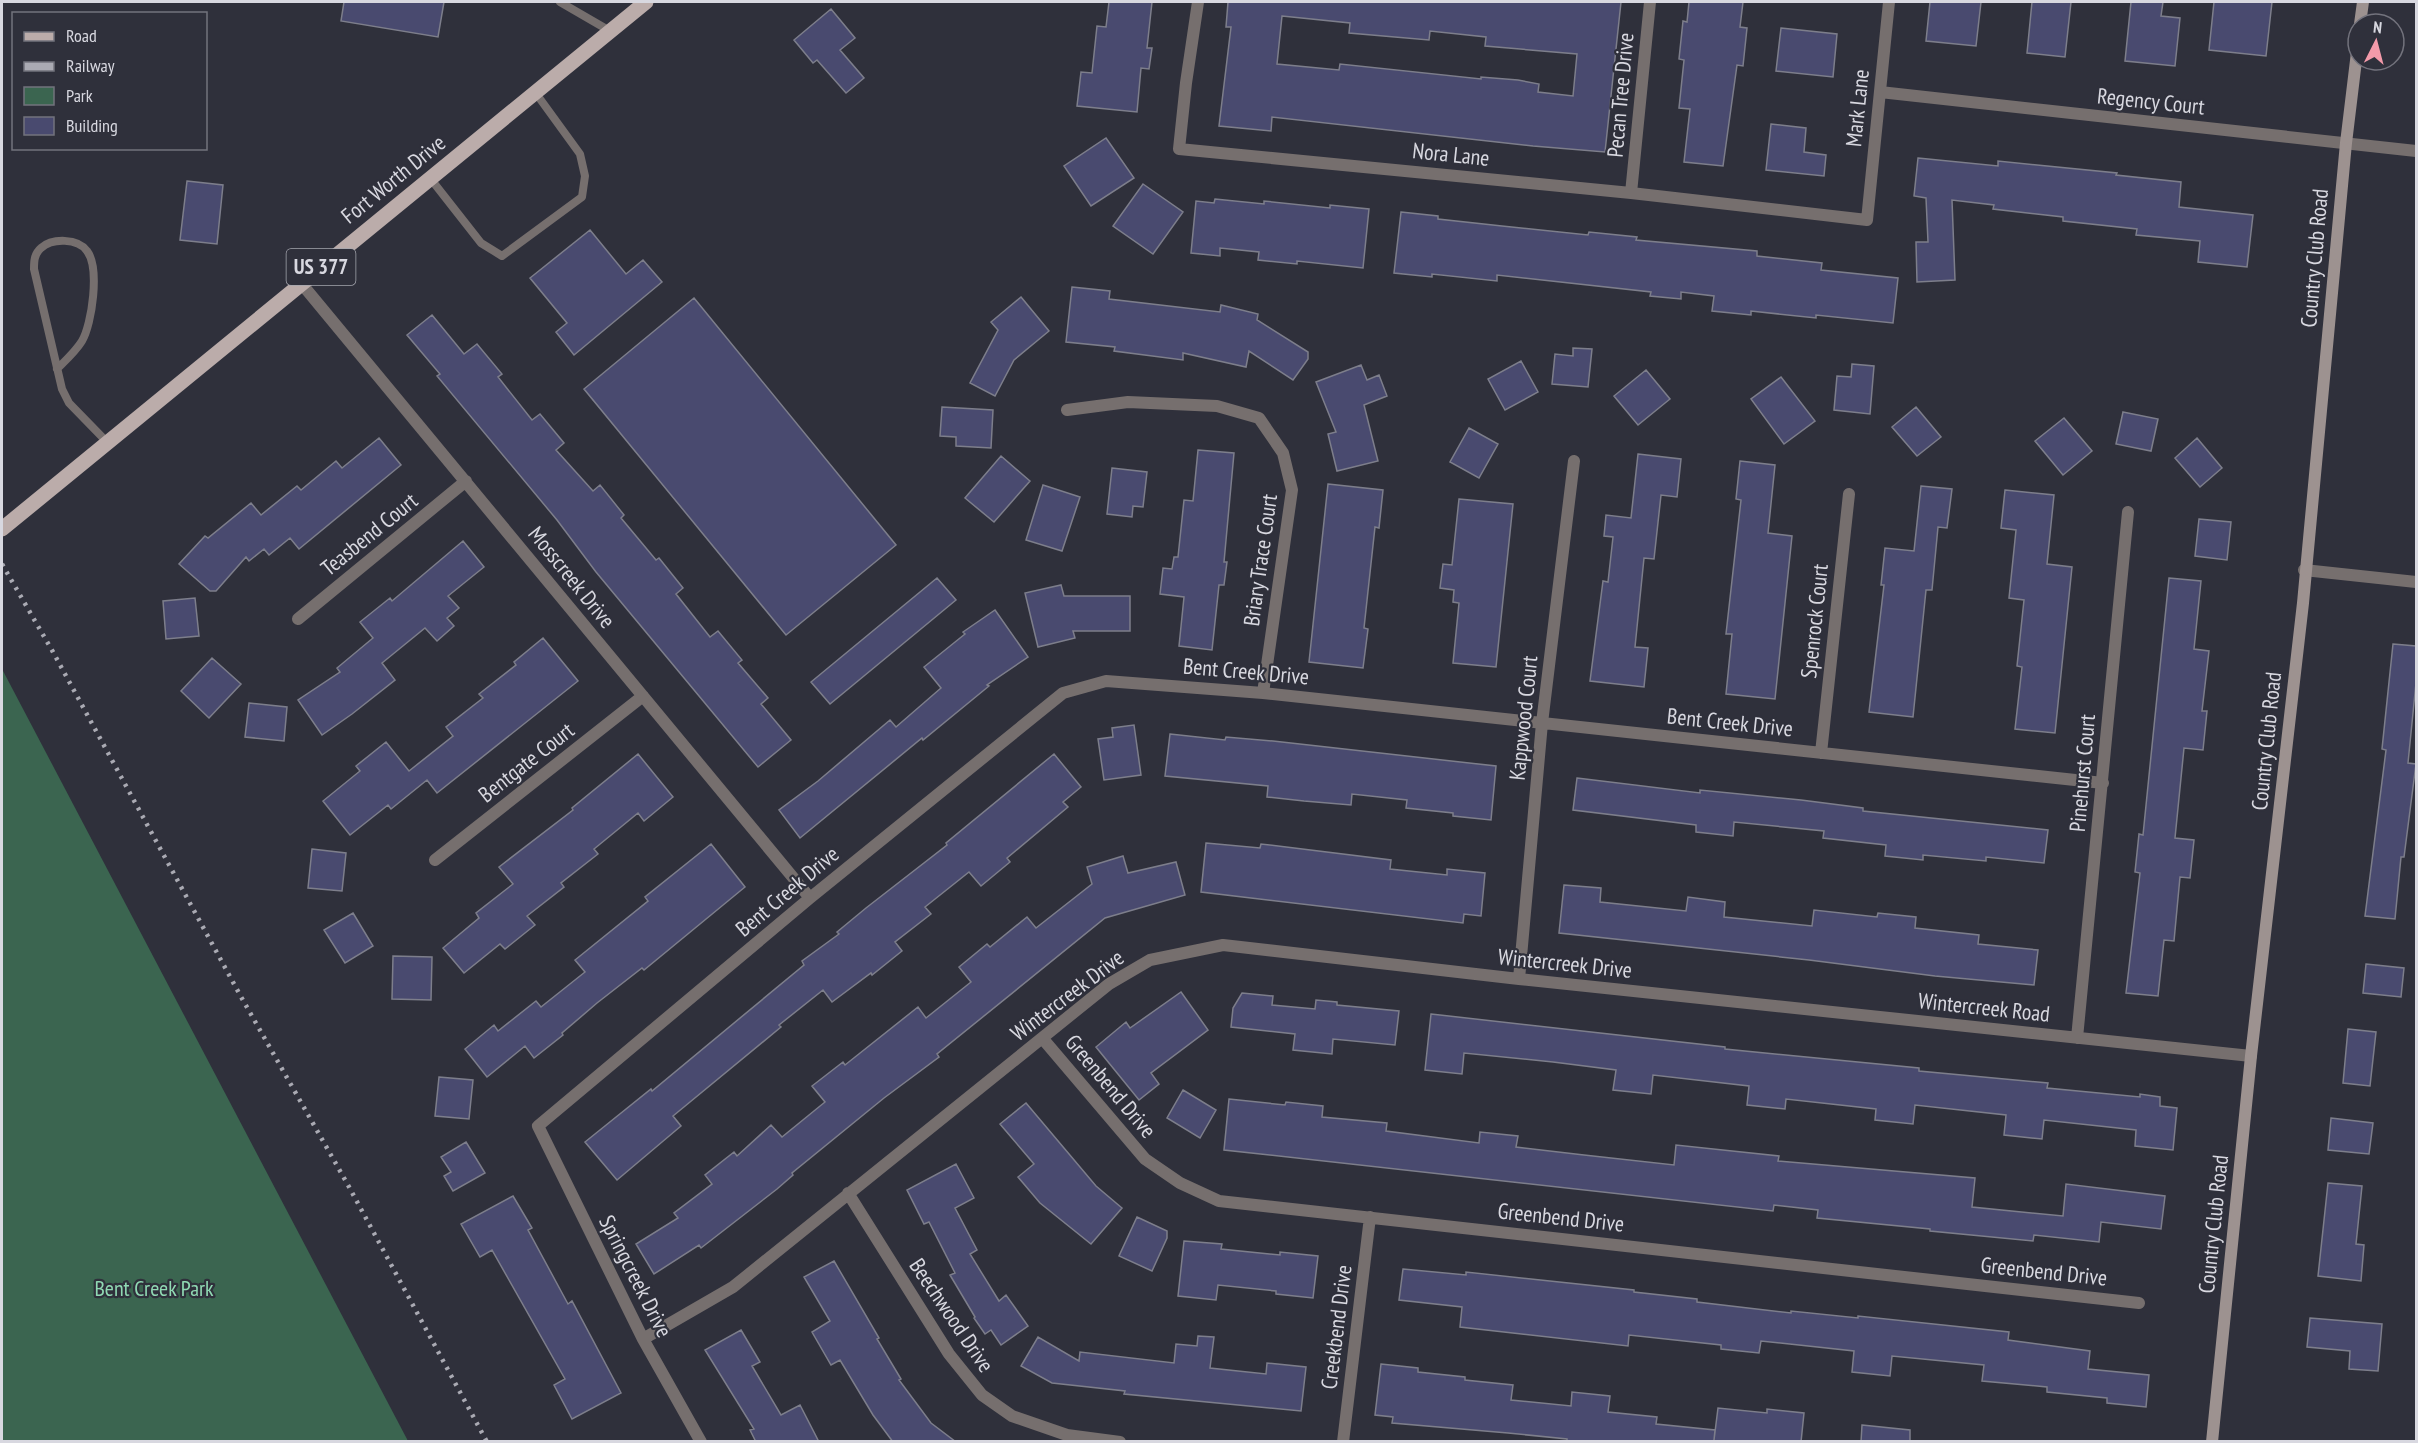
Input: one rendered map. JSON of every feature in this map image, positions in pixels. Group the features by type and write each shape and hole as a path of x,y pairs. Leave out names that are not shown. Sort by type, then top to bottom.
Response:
{"main road":[{"name":"Fort Worth Drive","path":"2,529 646,2"},
{"name":"Country Club Road","path":"2212,1442 2251,1056 2301,614 2355,72"}],"street":[{"name":"Nora Lane","path":"1198,2 1179,149 1631,193 1867,219"},
{"name":"Pecan Tree Drive","path":"1631,193 1650,2"},
{"name":"Mark Lane","path":"1867,219 1889,2"},
{"name":"Regency Court","path":"1880,92 2416,151"},
{"name":"Mosscreek Drive","path":"302,283 810,898"},
{"name":"Briary Trace Court","path":"1067,410 1128,402 1217,406 1259,418 1265,426 1283,453 1292,490 1263,693"},
{"name":"Kappwood Court","path":"1518,979 1542,723 1574,461"},
{"name":"Teasbend Court","path":"298,619 466,480"},
{"name":"Spenrock Court","path":"1821,753 1849,494"},
{"name":"Pinehurst Court","path":"2077,1038 2127,512"},
{"path":"2304,570 2416,582"},
{"name":"Bent Creek Drive","path":"538,1126 810,898 1063,693 1106,681 1263,693 2103,783"},
{"name":"Bentgate Court","path":"435,860 643,696"},
{"name":"Wintercreek Drive","path":"644,1340 733,1287 1109,984 1150,960 1223,945 1712,999"},
{"name":"Wintercreek Road","path":"1712,999 2251,1056"},
{"name":"Greenbend Drive","path":"1043,1039 1145,1159 1180,1183 1219,1201 2139,1303"},
{"name":"Springcreek Drive","path":"538,1126 644,1340 701,1442"},
{"name":"Beechwood Drive","path":"848,1193 949,1354 982,1395 1012,1416 1066,1435 1120,1442"},
{"name":"Creekbend Drive","path":"1344,1442 1370,1217"}],"lane":[{"path":"560,2 610,31"},
{"path":"430,178 481,243 502,256 582,197 585,176 580,154 535,92"},
{"path":"57,369 82,341 92,311 93,269 88,251 76,242 57,241 41,248 34,257 34,269 57,369 62,389 69,403 107,442"}],"green space":[{"name":"Bent Creek Park","path":"2,669 408,1441 2,1441"}],"building":[{"path":"344,2 444,2 438,37 341,21"},
{"path":"1109,2 1152,2 1147,48 1152,48 1149,69 1141,68 1137,112 1077,106 1081,72 1092,73 1097,26 1106,27"},
{"path":"1228,2 1621,2 1605,152 1272,117 1271,131 1219,126 1231,27 1226,27","holes":["1282,16 1350,23 1349,33 1429,40 1430,31 1486,37 1485,46 1577,54 1573,96 1538,92 1539,84 1518,80 1481,77 1481,79 1340,64 1339,70 1277,64"]},
{"path":"1689,2 1743,2 1740,27 1747,28 1743,66 1737,65 1723,166 1684,162 1690,109 1679,108 1684,60 1679,59 1683,21 1687,22"},
{"path":"1930,2 1981,2 1976,46 1926,41"},
{"path":"2032,2 2071,2 2065,57 2027,53"},
{"path":"2131,2 2163,2 2161,16 2180,18 2175,66 2125,61"},
{"path":"2214,2 2272,2 2266,56 2209,50"},
{"path":"831,9 855,38 840,50 864,78 846,93 817,60 813,63 794,40"},
{"path":"1781,28 1837,34 1833,77 1776,71"},
{"path":"1771,124 1806,128 1804,152 1826,155 1824,176 1766,170"},
{"path":"1106,138 1134,178 1091,206 1064,166"},
{"path":"1918,158 1998,166 1998,161 2181,182 2179,207 2253,215 2247,267 2198,262 2200,241 2136,235 2137,229 2063,221 2063,217 1993,209 1994,205 1952,200 1955,280 1917,282 1916,242 1928,242 1926,198 1914,196"},
{"path":"187,181 223,185 217,244 180,240"},
{"path":"1143,184 1183,212 1153,254 1113,226"},
{"path":"1215,199 1264,204 1264,201 1330,208 1330,205 1369,209 1363,268 1297,261 1297,264 1258,260 1259,252 1220,248 1220,256 1191,253 1196,201 1214,203"},
{"path":"1401,212 1438,216 1438,219 1588,235 1589,232 1637,237 1636,240 1757,251 1757,256 1822,263 1821,270 1898,278 1893,323 1816,315 1816,318 1751,311 1751,315 1712,311 1714,296 1681,292 1681,299 1650,296 1651,292 1497,275 1497,281 1432,274 1432,277 1394,273"},
{"path":"590,230 626,274 643,260 662,282 574,355 556,332 567,323 530,278"},
{"path":"1072,287 1110,291 1109,299 1220,312 1221,305 1258,314 1257,320 1308,352 1308,359 1293,380 1249,351 1246,367 1183,353 1183,360 1114,351 1115,347 1066,342"},
{"path":"1021,297 1049,331 1014,360 995,396 970,383 998,330 991,322"},
{"path":"694,298 896,545 786,635 584,389"},
{"path":"432,315 464,354 477,344 502,374 498,377 532,420 540,414 564,443 556,450 593,491 600,485 624,515 621,518 656,560 659,558 683,588 676,594 710,637 718,631 742,660 738,663 768,698 761,704 791,740 758,767 596,572 557,520 437,376 440,374 407,335"},
{"path":"1573,348 1592,349 1588,387 1552,384 1555,354 1573,356"},
{"path":"1521,361 1538,392 1505,410 1488,379"},
{"path":"1852,364 1874,366 1870,414 1834,410 1837,376 1851,377"},
{"path":"1361,365 1367,380 1379,375 1387,396 1364,405 1378,461 1337,471 1328,434 1336,432 1316,382"},
{"path":"1646,370 1670,399 1638,425 1614,396"},
{"path":"1781,377 1815,421 1784,444 1751,399"},
{"path":"942,407 993,410 991,448 956,446 956,437 940,436"},
{"path":"1916,407 1941,437 1917,456 1892,427"},
{"path":"2123,412 2158,419 2151,451 2116,444"},
{"path":"2064,418 2092,451 2063,475 2035,441"},
{"path":"1469,428 1498,444 1479,478 1450,462"},
{"path":"379,438 401,465 299,549 290,538 269,555 264,549 249,561 246,557 216,591 210,591 179,564 205,536 208,538 251,503 261,515 297,486 301,490 336,461 342,468"},
{"path":"2197,438 2222,468 2200,487 2175,458"},
{"path":"1198,450 1234,453 1224,562 1227,562 1224,585 1219,585 1212,650 1179,646 1184,597 1160,594 1163,568 1172,569 1174,557 1178,557 1184,500 1193,501"},
{"path":"1638,454 1681,459 1677,497 1661,495 1654,559 1644,558 1635,647 1648,648 1644,687 1590,681 1603,581 1608,582 1613,537 1604,536 1606,515 1631,518"},
{"path":"1001,456 1030,481 994,522 965,498"},
{"path":"1740,461 1775,465 1768,533 1792,536 1775,699 1726,694 1732,634 1726,634 1741,500 1736,499"},
{"path":"1112,468 1147,472 1143,507 1133,506 1132,517 1107,514"},
{"path":"1328,484 1383,490 1379,528 1375,527 1364,628 1368,629 1363,668 1309,662"},
{"path":"1043,485 1080,497 1062,551 1026,540"},
{"path":"1921,486 1952,489 1947,528 1938,527 1932,590 1926,590 1913,717 1869,712 1884,585 1881,585 1885,548 1914,551"},
{"path":"2005,490 2054,495 2047,564 2072,567 2055,733 2015,729 2022,667 2017,666 2024,600 2009,598 2016,530 2001,528"},
{"path":"1459,499 1513,504 1496,667 1453,663 1459,603 1453,602 1454,590 1440,588 1443,564 1452,565"},
{"path":"2199,519 2231,522 2227,560 2195,556"},
{"path":"463,541 484,567 448,596 459,608 447,618 454,626 437,641 425,628 382,663 395,680 322,735 298,700 340,672 337,668 373,638 360,622 390,598 392,601"},
{"path":"937,578 956,600 830,704 811,682"},
{"path":"2169,578 2201,581 2194,649 2209,651 2202,711 2207,711 2203,750 2184,748 2175,838 2194,840 2190,878 2180,877 2174,941 2164,940 2158,996 2126,993 2140,873 2135,872 2139,834 2143,835"},
{"path":"1061,585 1064,596 1130,596 1130,631 1073,631 1075,638 1038,647 1025,593"},
{"path":"195,598 199,636 166,639 163,601"},
{"path":"995,610 1028,657 987,685 989,686 800,838 779,810 818,781 890,720 896,727 941,688 924,667 965,634 963,632"},
{"path":"543,638 578,681 437,793 427,780 391,809 388,805 350,835 323,801 360,771 356,766 386,742 409,771 453,736 446,727 483,698 479,694 516,665 514,662"},
{"path":"2393,644 2416,646 2416,683 2408,763 2416,764 2404,857 2401,857 2395,919 2365,916 2386,750 2382,749"},
{"path":"212,658 241,684 209,718 181,691"},
{"path":"249,703 287,707 284,741 245,737"},
{"path":"1134,725 1141,775 1104,780 1098,739 1113,737 1112,728"},
{"path":"1170,734 1225,740 1226,737 1273,741 1496,766 1491,820 1406,808 1407,800 1352,794 1351,805 1304,801 1267,797 1268,786 1165,776"},
{"path":"638,754 673,797 644,821 638,813 594,849 598,854 561,883 564,887 527,916 535,925 505,949 500,944 464,973 443,948 479,918 476,913 513,884 499,867 573,810 572,808"},
{"path":"1054,754 1081,787 1063,802 1068,807 1007,858 1010,862 981,886 969,872 925,907 931,914 895,942 902,951 872,975 871,973 832,1002 823,990 779,1025 781,1027 673,1116 681,1126 617,1180 585,1142 651,1089 652,1091 804,965 802,961 839,934 837,932 947,845 946,843"},
{"path":"1577,778 1700,793 1700,790 1801,800 1863,808 1863,811 2048,830 2044,863 1986,857 1986,861 1923,855 1923,860 1885,856 1886,845 1823,838 1824,831 1734,822 1733,836 1696,832 1696,825 1573,810"},
{"path":"1206,843 1260,848 1261,844 1391,860 1390,869 1447,875 1447,869 1485,873 1481,916 1464,914 1463,923 1201,892"},
{"path":"711,844 745,887 644,970 642,968 597,1003 534,1058 525,1046 487,1077 465,1049 494,1025 498,1031 536,1001 541,1007 585,972 575,960 648,901 645,897"},
{"path":"312,849 346,853 342,891 308,888"},
{"path":"1123,856 1128,873 1176,862 1185,895 1105,918 937,1054 939,1057 884,1098 792,1173 793,1175 777,1189 701,1248 699,1245 654,1274 636,1244 678,1218 674,1213 712,1184 705,1175 734,1152 737,1156 771,1125 782,1137 825,1102 812,1086 843,1062 845,1065 918,1007 926,1018 971,982 959,967 987,944 990,947 1027,917 1036,928 1092,884 1087,867"},
{"path":"1564,885 1601,888 1600,902 1686,911 1688,897 1725,902 1724,917 1812,926 1814,910 1877,917 1878,913 1916,917 1915,928 1979,935 1978,944 2038,950 2034,985 1935,976 1559,933"},
{"path":"353,913 373,946 345,963 324,930"},
{"path":"393,956 432,957 431,1000 392,999"},
{"path":"2366,964 2404,968 2401,997 2363,993"},
{"path":"1181,992 1208,1030 1151,1073 1159,1084 1139,1100 1096,1047 1126,1022 1130,1028"},
{"path":"1242,993 1273,996 1272,1005 1315,1009 1316,1000 1337,1002 1337,1005 1399,1011 1395,1045 1333,1039 1332,1054 1293,1050 1295,1034 1231,1027 1233,1008"},
{"path":"1431,1014 1725,1047 1725,1049 1919,1068 1919,1071 2048,1083 2047,1088 2160,1097 2160,1106 2177,1108 2173,1150 2135,1146 2136,1130 2044,1120 2042,1139 2004,1135 2006,1115 1915,1105 1913,1124 1875,1120 1876,1109 1786,1099 1785,1109 1747,1105 1749,1086 1653,1075 1651,1094 1613,1090 1616,1070 1553,1062 1464,1053 1462,1074 1425,1070"},
{"path":"2348,1029 2376,1032 2370,1086 2343,1083"},
{"path":"439,1077 473,1080 469,1119 435,1116"},
{"path":"1183,1090 1216,1110 1200,1138 1167,1118"},
{"path":"1229,1099 1285,1105 1286,1102 1323,1106 1322,1117 1387,1123 1386,1131 1479,1143 1480,1132 1518,1136 1516,1147 1674,1165 1676,1145 1779,1156 1778,1161 1975,1178 1972,1207 2063,1216 2066,1184 2165,1196 2161,1229 2101,1222 2099,1242 2034,1235 2033,1241 1817,1218 1818,1210 1774,1205 1773,1211 1224,1150"},
{"path":"1026,1103 1096,1186 1122,1208 1091,1244 1040,1203 1018,1177 1034,1164 1000,1124"},
{"path":"2331,1118 2373,1123 2369,1154 2328,1150"},
{"path":"466,1142 485,1173 453,1191 444,1176 451,1172 441,1157"},
{"path":"956,1164 974,1198 955,1208 977,1250 970,1254 999,1301 1006,1295 1028,1326 1001,1345 991,1330 985,1334 974,1318 950,1275 955,1273 929,1222 924,1224 907,1190"},
{"path":"2328,1183 2362,1186 2356,1244 2364,1245 2361,1281 2318,1276"},
{"path":"513,1196 532,1228 528,1230 568,1304 572,1301 621,1393 572,1419 554,1385 565,1379 492,1250 480,1257 461,1224"},
{"path":"1137,1217 1167,1231 1167,1238 1152,1271 1119,1256"},
{"path":"1184,1241 1222,1244 1221,1249 1318,1256 1313,1298 1276,1294 1276,1291 1218,1285 1216,1300 1178,1296"},
{"path":"834,1261 879,1338 877,1339 901,1379 899,1380 931,1423 956,1442 893,1442 873,1415 840,1360 831,1365 812,1332 830,1321 804,1277"},
{"path":"1403,1269 1466,1275 1466,1272 1634,1290 1634,1292 1697,1299 1697,1302 1791,1313 1791,1311 1858,1318 1858,1316 2009,1332 2008,1340 2090,1351 2088,1369 2149,1375 2146,1407 2107,1403 2107,1398 2047,1392 2047,1387 1982,1381 1984,1365 1892,1356 1890,1376 1852,1372 1854,1351 1761,1341 1759,1353 1721,1349 1721,1345 1629,1335 1628,1346 1460,1327 1462,1307 1399,1300"},
{"path":"2310,1318 2382,1324 2378,1371 2349,1369 2350,1351 2307,1347"},
{"path":"741,1330 760,1362 752,1366 781,1415 800,1405 819,1442 756,1442 750,1430 754,1429 705,1350"},
{"path":"1198,1336 1214,1337 1210,1368 1266,1374 1267,1363 1306,1367 1301,1411 1124,1394 1125,1391 1052,1383 1021,1366 1038,1337 1079,1361 1080,1352 1174,1363 1176,1344 1197,1346"},
{"path":"1381,1364 1418,1368 1418,1372 1465,1377 1465,1380 1513,1385 1511,1400 1571,1406 1572,1392 1610,1396 1608,1412 1657,1417 1656,1424 1715,1430 1714,1440 1718,1408 1767,1413 1767,1409 1804,1413 1801,1442 1567,1442 1567,1439 1392,1423 1393,1417 1375,1415"},
{"path":"1862,1425 1910,1430 1910,1442 1861,1442"}],"railway":[{"path":"2,564 53,652 240,995 348,1185 487,1442"}]}
